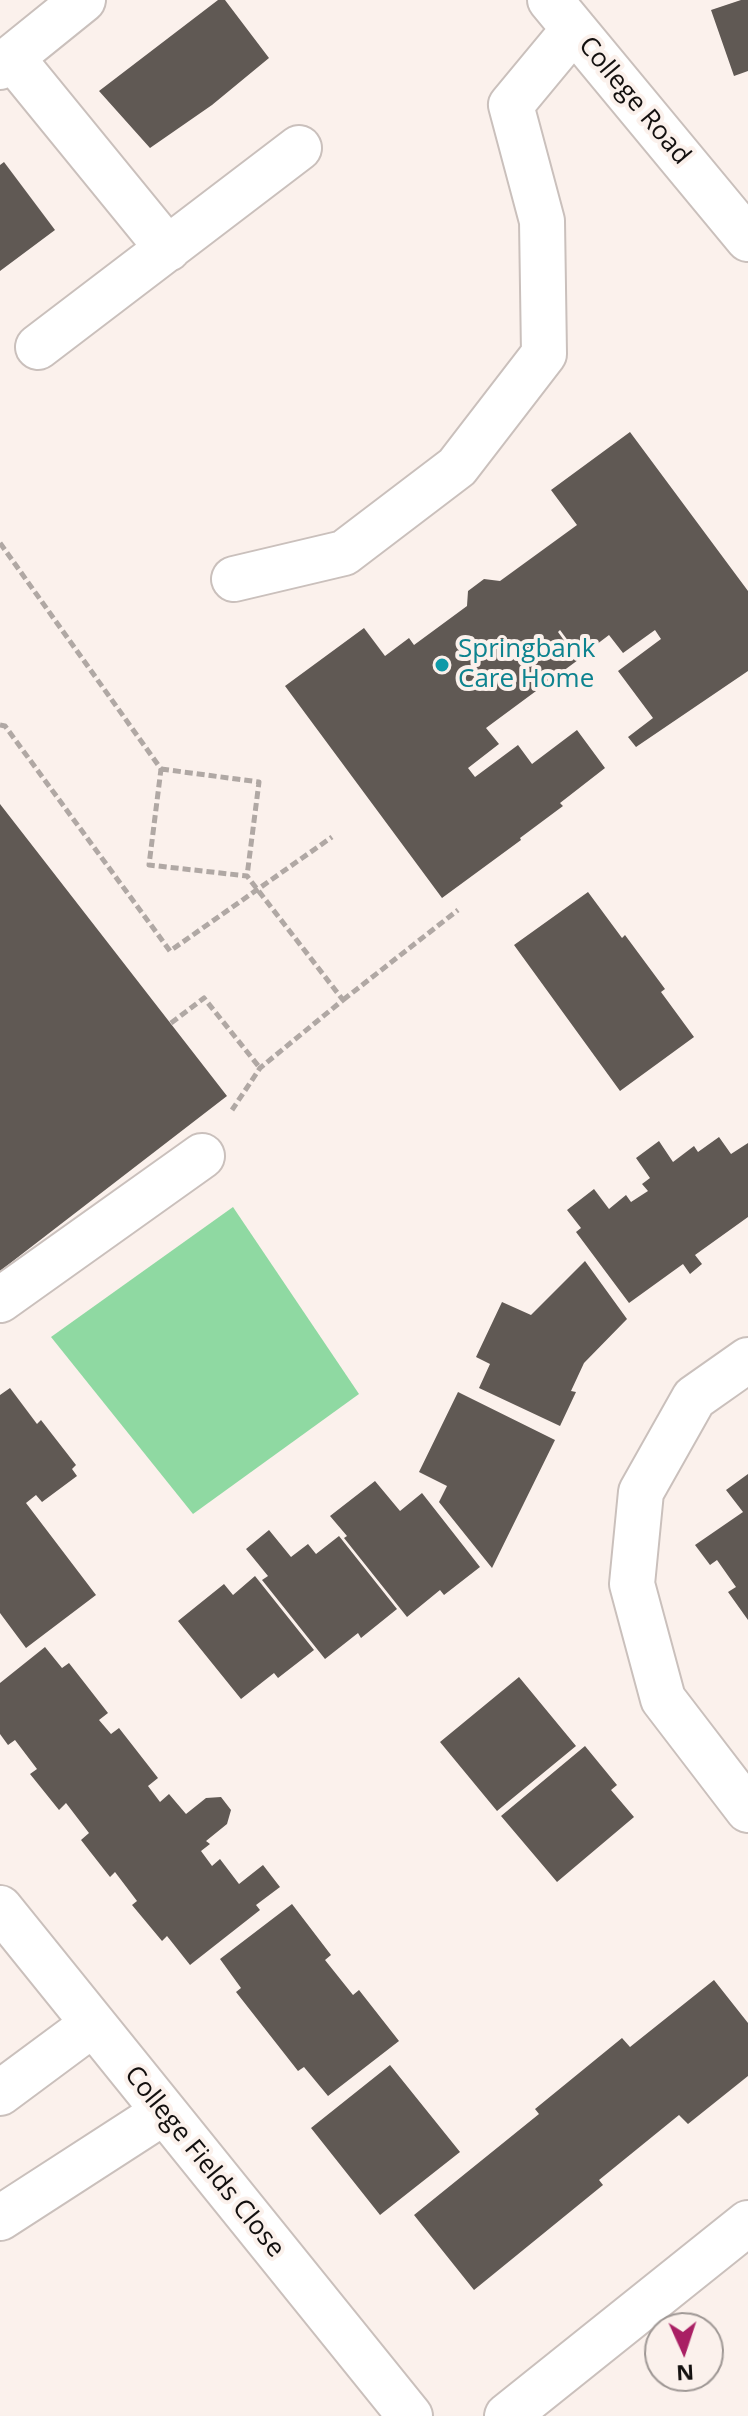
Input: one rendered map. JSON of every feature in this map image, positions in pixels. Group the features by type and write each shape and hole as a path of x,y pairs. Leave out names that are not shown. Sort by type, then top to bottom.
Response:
{"street":[{"path":"83,0 6,62 168,249"},
{"path":"234,579 344,553 457,467 544,354 542,221 511,105 562,15"},
{"name":"College Road","path":"562,15 733,202 748,239"},
{"path":"38,347 299,148"},
{"path":"0,1300 202,1156"},
{"path":"748,1360 694,1398 641,1492 632,1584 663,1699 748,1810"},
{"name":"College Fields Close","path":"0,1908 410,2416"},
{"path":"0,2093 93,2024"},
{"path":"0,2218 164,2112"},
{"path":"507,2416 748,2223"}],"path":[{"path":"0,543 161,769 149,865 247,876"},
{"path":"0,725 5,726 170,951 332,837"},
{"path":"161,769 259,782 247,876 343,1000"},
{"path":"202,1156 260,1068 458,910"},
{"path":"171,1023 204,998 260,1068"}],"green space":[{"path":"233,1207 359,1394 193,1514 51,1337"}],"building":[{"path":"218,0 225,0 269,58 212,105 150,148 99,91"},
{"path":"748,0 748,71 734,76 711,10"},
{"path":"4,162 55,230 0,271 0,165"},
{"name":"Springbank Care Home","path":"630,432 748,591 748,671 636,747 628,737 653,718 618,671 661,639 655,630 623,653 609,635 580,657 560,630 558,632 578,660 486,728 499,744 468,768 475,777 518,745 532,764 577,730 605,768 560,803 563,806 521,840 442,898 285,686 364,628 385,656 409,638 414,645 467,606 468,591 484,579 500,581 577,525 551,490"},
{"path":"0,804 227,1096 0,1271"},
{"path":"588,892 665,989 661,992 694,1037 620,1091 514,945"},
{"path":"719,1137 731,1154 748,1143 748,1217 695,1255 702,1264 690,1274 683,1264 629,1303 576,1232 581,1228 567,1210 594,1189 609,1209 626,1195 631,1202 648,1191 642,1184 650,1178 636,1158 659,1141 673,1162 694,1146 698,1152"},
{"path":"585,1261 627,1319 584,1363 571,1391 576,1392 560,1426 479,1388 490,1364 476,1357 502,1302 531,1315"},
{"path":"10,1388 37,1424 41,1420 76,1465 72,1469 77,1476 42,1502 36,1495 26,1503 96,1595 26,1648 0,1613 0,1395"},
{"path":"458,1392 555,1440 492,1568 439,1502 447,1486 419,1472"},
{"path":"748,1474 748,1620 728,1592 736,1587 717,1560 710,1565 695,1545 743,1512 726,1490"},
{"path":"375,1481 400,1511 422,1493 480,1567 444,1595 440,1590 407,1617 330,1516"},
{"path":"269,1530 291,1557 308,1544 316,1554 339,1536 397,1609 361,1638 358,1633 325,1659 262,1580 268,1576 246,1549"},
{"path":"255,1576 314,1650 278,1678 274,1673 241,1699 178,1621 224,1584 233,1595"},
{"path":"45,1647 62,1668 69,1663 108,1713 99,1720 111,1734 119,1728 158,1778 148,1786 160,1802 169,1794 186,1814 206,1798 221,1797 231,1810 227,1824 206,1841 210,1844 201,1851 212,1866 220,1859 239,1884 263,1865 280,1887 256,1905 260,1910 190,1965 167,1936 162,1941 132,1905 137,1901 115,1872 110,1877 81,1840 89,1833 66,1803 59,1810 30,1774 37,1769 15,1740 8,1745 0,1734 0,1683"},
{"path":"519,1677 576,1746 497,1811 440,1742"},
{"path":"585,1746 617,1785 611,1790 634,1817 557,1882 501,1816"},
{"path":"292,1904 331,1955 325,1960 353,1995 359,1990 399,2041 328,2096 304,2067 298,2071 236,1992 241,1988 220,1959"},
{"path":"714,1980 748,2023 748,2076 688,2124 679,2115 599,2180 603,2185 474,2290 414,2215 539,2114 535,2109 622,2038 630,2047"},
{"path":"390,2065 460,2152 380,2215 311,2128"}],"place":[{"name":"Springbank Care Home","path":"442,665"}]}
